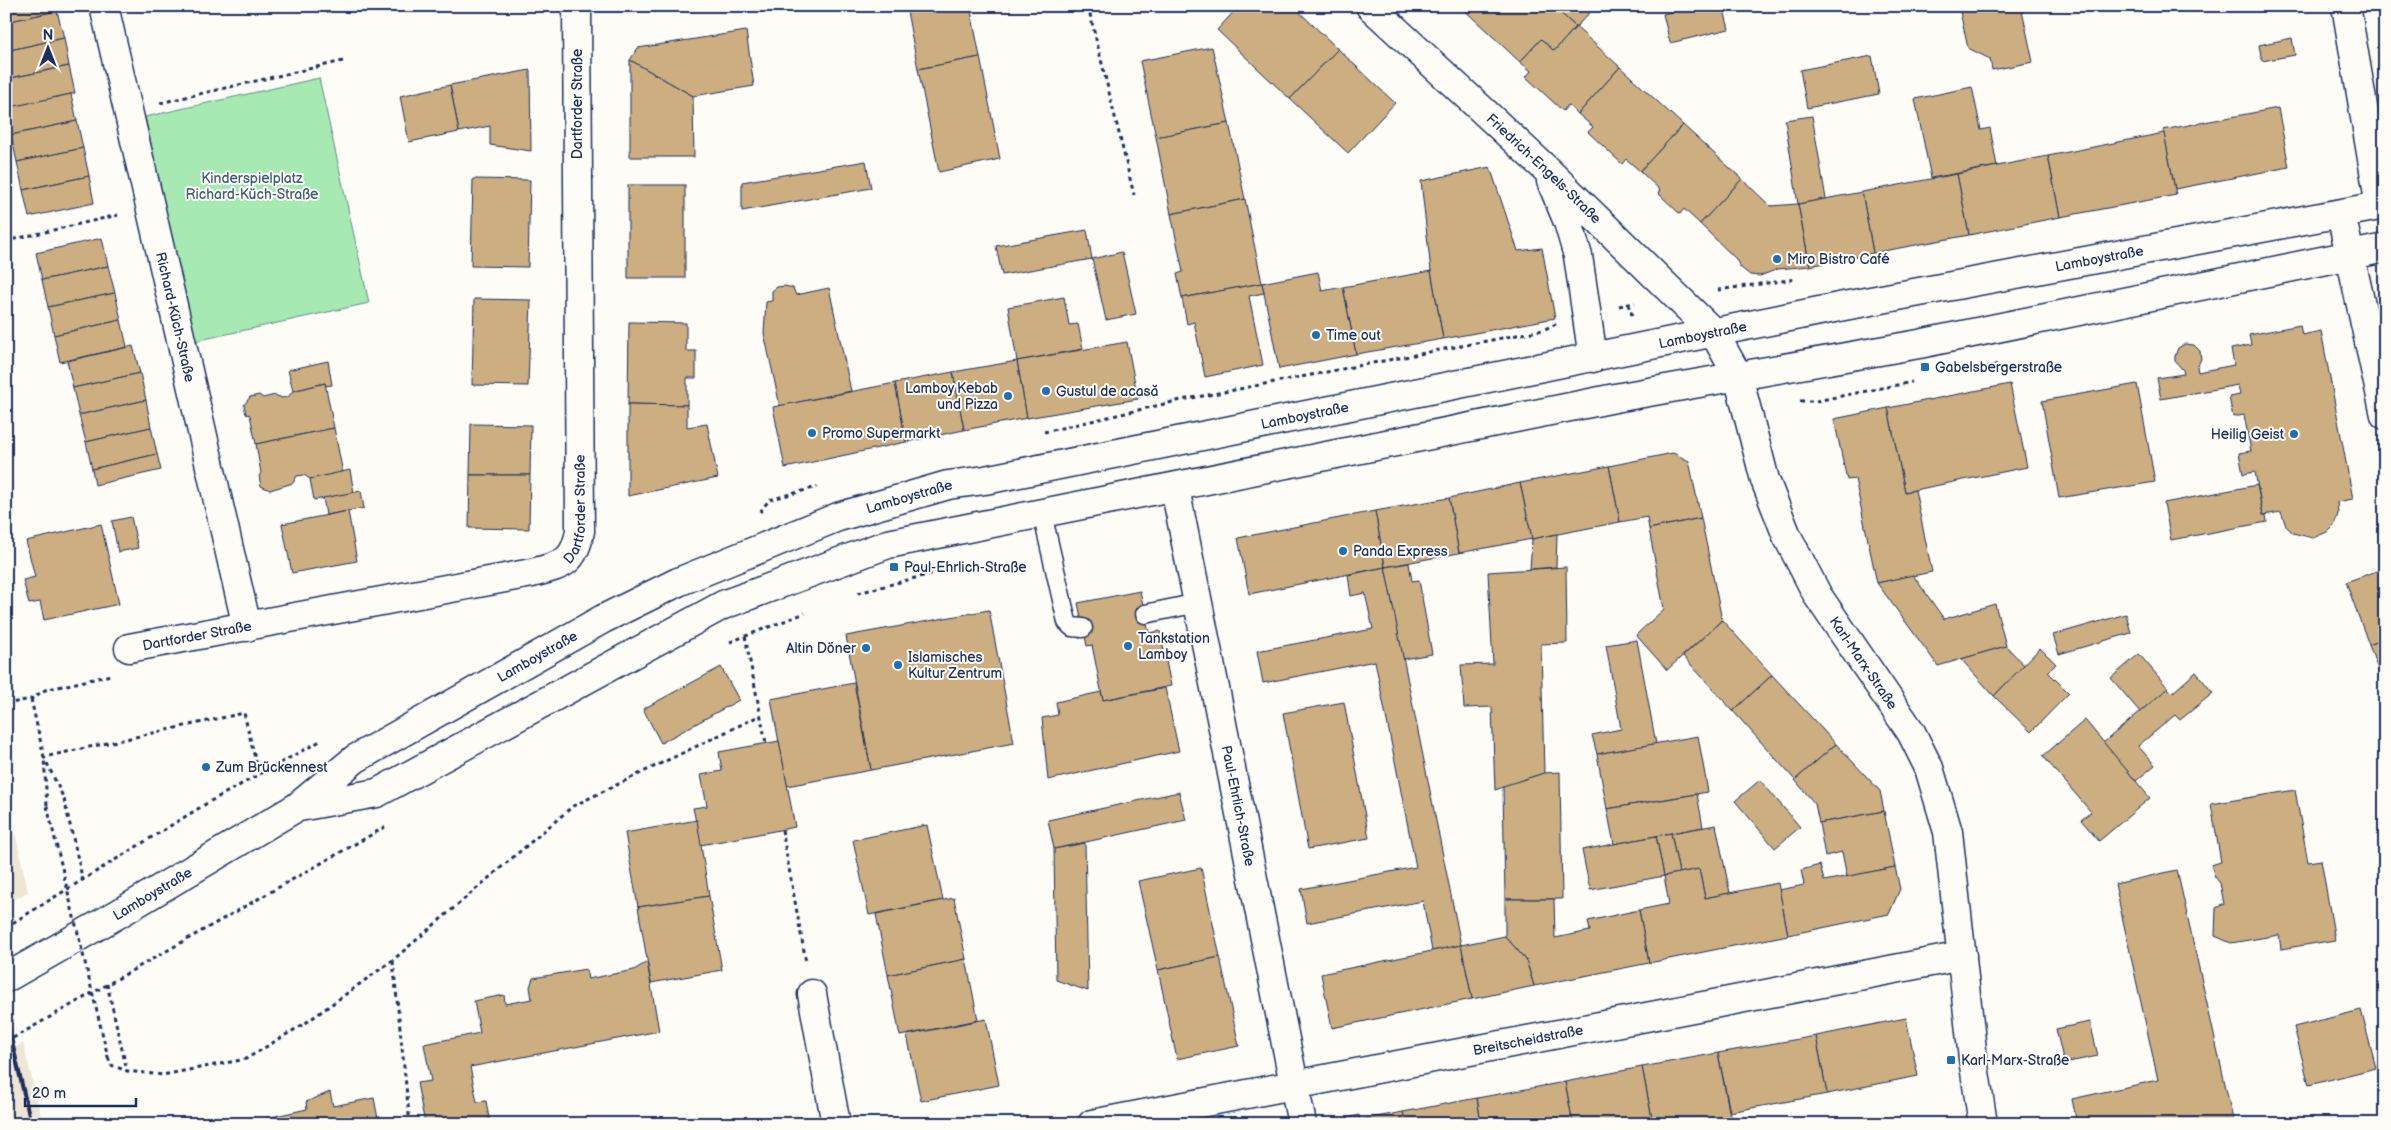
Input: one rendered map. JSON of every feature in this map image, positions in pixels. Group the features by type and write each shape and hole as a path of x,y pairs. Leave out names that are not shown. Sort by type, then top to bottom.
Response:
{"street":[{"name":"Richard-Küch-Straße","path":"104,6 247,627"},
{"name":"Dartforder Straße","path":"129,648 532,574 559,566 569,560 578,546 580,521 577,6"},
{"name":"Friedrich-Engels-Straße","path":"1370,6 1547,170 1714,333"},
{"name":"Lamboystraße","path":"6,978 118,914 297,807 356,759 595,623 678,582 838,517 948,485 1593,358 1878,299 2383,205 2346,6"},
{"path":"1547,170 1568,222 1578,256 1593,358"},
{"path":"2341,214 2385,415"},
{"name":"Lamboystraße","path":"297,807 376,793 723,605 888,544 1175,488 1615,398 1919,344 2385,248"},
{"name":"Karl-Marx-Straße","path":"1714,333 1738,376 1765,480 1775,509 1800,565 1818,596 1911,732 1929,768 1948,832 1973,1059 1983,1124"},
{"name":"Paul-Ehrlich-Straße","path":"1175,488 1302,1124"},
{"name":"Breitscheidstraße","path":"1092,1124 1962,956"},
{"path":"812,994 836,1124"}],"lane":[{"path":"1042,513 1067,622 1072,627 1083,628"},
{"path":"1145,614 1198,603"}],"path":[{"path":"1088,6 1134,194"},
{"path":"127,110 343,61"},
{"path":"6,241 150,208"},
{"path":"745,636 766,743"},
{"path":"6,704 31,699 45,690 131,670 129,648"},
{"path":"31,699 44,757 47,806 108,1057 111,1065 127,1071 163,1075 246,1059 307,1022 393,960 573,806 761,716"},
{"path":"44,757 244,713 259,775"},
{"path":"6,927 83,882 209,802 328,737"},
{"path":"44,757 64,799 83,882"},
{"path":"782,830 812,994"},
{"path":"393,960 410,1124"},
{"path":"6,1042 107,984 127,1071"}],"shaded area":[{"path":"6,790 28,892 6,903"},
{"path":"23,1043 43,1124 6,1124 6,1053"}],"green space":[{"name":"Kinderspielplatz Richard-Küch-Straße","path":"319,78 369,303 195,341 145,117"}],"building":[{"path":"6,6 56,6 57,11 6,22"},
{"path":"906,6 970,6 980,57 918,69"},
{"path":"1239,6 1293,6 1338,49 1290,99 1217,30"},
{"path":"1460,6 1553,6 1576,27 1554,51 1541,39 1520,62"},
{"path":"1553,6 1596,6 1576,27"},
{"path":"1694,6 1723,6 1729,29 1670,43 1663,14"},
{"path":"1986,6 2021,6 2033,62 1992,70 1990,59 1968,48 1960,12"},
{"path":"57,11 64,38 6,51 6,22"},
{"path":"1576,27 1620,67 1578,114 1568,105 1563,111 1526,77 1531,71 1520,62 1541,39 1554,51"},
{"path":"746,31 754,86 693,96 630,60 638,48"},
{"path":"64,38 69,66 6,79 6,51"},
{"path":"2292,38 2295,55 2262,61 2259,45"},
{"path":"1212,47 1229,123 1156,137 1140,61"},
{"path":"1338,49 1395,103 1348,153 1290,99"},
{"path":"1872,56 1879,94 1807,108 1800,70"},
{"path":"980,57 1000,159 939,172 918,69"},
{"path":"630,60 693,96 694,157 630,157"},
{"path":"69,66 75,93 10,108 6,79"},
{"path":"1620,67 1683,125 1640,171 1626,159 1622,164 1588,132 1593,127 1578,114"},
{"path":"530,70 531,151 490,145 490,126 459,132 450,85"},
{"path":"450,85 459,132 409,142 400,96"},
{"path":"1972,87 1981,130 1990,128 1997,166 1931,178 1915,99"},
{"path":"71,94 77,121 11,135 6,108"},
{"path":"2278,108 2289,167 2175,189 2163,130"},
{"path":"1812,116 1826,199 1798,204 1785,120"},
{"path":"77,121 83,148 17,162 11,135"},
{"path":"1229,123 1245,199 1171,214 1156,137"},
{"path":"1683,125 1742,179 1700,224 1684,209 1680,214 1658,193 1660,190 1640,171"},
{"path":"2164,133 2176,195 2060,217 2048,156"},
{"path":"83,148 89,176 23,190 17,162"},
{"path":"2048,156 2060,217 1969,235 1957,174"},
{"path":"866,161 871,188 742,211 742,182"},
{"path":"1490,167 1518,251 1542,248 1555,318 1443,339 1431,271 1421,181"},
{"path":"1957,174 1969,235 1873,253 1862,192"},
{"path":"89,176 94,203 29,217 23,190"},
{"path":"473,179 530,180 528,267 471,266"},
{"path":"1742,179 1770,206 1798,204 1810,266 1778,269 1760,276 1750,275 1740,267 1736,259 1700,224"},
{"path":"628,185 685,185 685,278 628,278"},
{"path":"1862,192 1873,253 1810,266 1798,204"},
{"path":"1245,199 1262,283 1182,298 1177,274 1183,272 1171,214"},
{"path":"1087,230 1092,259 1002,275 996,246"},
{"path":"102,238 108,266 42,280 36,253"},
{"path":"1122,252 1136,314 1106,320 1092,259"},
{"path":"108,266 115,293 48,307 42,280"},
{"path":"1431,271 1443,339 1356,354 1343,287"},
{"path":"1318,272 1322,291 1343,287 1356,354 1279,369 1262,283"},
{"path":"1262,283 1264,293 1249,296 1263,365 1205,377 1194,322 1187,324 1182,298"},
{"path":"777,287 793,288 796,295 829,288 851,391 780,406 764,333 766,302 772,301 772,291"},
{"path":"115,293 121,320 54,335 48,307"},
{"path":"1064,297 1069,325 1078,324 1083,349 1017,361 1008,307"},
{"path":"474,299 531,300 528,386 472,385"},
{"path":"121,320 127,347 60,362 54,335"},
{"path":"629,322 686,323 686,351 696,351 696,378 687,378 687,405 628,404"},
{"name":"Heilig Geist","path":"2300,325 2302,335 2321,331 2353,499 2337,502 2338,514 2334,525 2327,532 2313,538 2293,533 2286,526 2281,512 2263,515 2255,472 2243,474 2239,453 2251,451 2244,415 2233,417 2229,397 2240,395 2238,385 2161,399 2157,378 2184,374 2175,361 2175,356 2178,348 2185,344 2194,345 2200,351 2201,359 2197,367 2198,372 2234,365 2231,349 2251,345 2249,335"},
{"path":"1127,342 1138,399 1027,418 1017,361"},
{"path":"133,346 140,373 73,388 67,361"},
{"path":"328,361 332,385 325,386 325,383 293,391 288,370"},
{"path":"1017,361 1027,418 964,430 953,372"},
{"path":"953,372 964,430 906,442 895,383"},
{"path":"140,373 146,400 79,415 73,388"},
{"path":"325,383 334,428 256,444 250,415 246,414 244,405 250,397 259,395 263,398 275,395 282,398 288,397 293,391"},
{"path":"895,383 906,442 785,468 773,407"},
{"path":"2010,384 2027,467 1905,492 1888,408"},
{"path":"2137,384 2155,482 2059,498 2042,401"},
{"path":"146,400 151,427 86,442 79,415"},
{"path":"628,404 687,405 687,427 707,424 718,478 628,496"},
{"path":"1888,408 1905,492 1915,490 1932,572 1877,583 1855,479 1847,480 1834,419"},
{"path":"471,424 531,425 530,475 470,475"},
{"path":"151,427 157,454 92,469 86,442"},
{"path":"334,428 343,473 310,479 304,475 297,476 293,483 270,490 261,486 259,476 261,473 256,444"},
{"path":"1673,453 1689,461 1701,518 1649,529 1647,517 1620,522 1609,466"},
{"path":"157,454 161,470 95,485 92,469"},
{"path":"1609,466 1620,522 1532,539 1520,483"},
{"path":"350,470 354,493 314,500 310,479"},
{"path":"470,475 530,475 529,529 469,528"},
{"path":"1520,483 1532,539 1459,553 1449,498"},
{"path":"2257,485 2263,515 2266,515 2267,522 2171,540 2164,503"},
{"path":"361,491 364,508 326,515 323,498"},
{"path":"1449,498 1459,553 1385,567 1375,511"},
{"path":"348,511 357,561 292,573 282,524"},
{"path":"1375,511 1385,567 1249,594 1238,538"},
{"path":"131,517 138,548 118,552 112,521"},
{"path":"1701,518 1722,620 1667,670 1636,635 1664,609 1649,529"},
{"path":"101,524 119,604 44,620 40,602 29,604 23,580 35,577 26,541"},
{"path":"1557,534 1556,567 1530,569 1532,539"},
{"path":"1409,563 1412,581 1419,580 1432,654 1403,659 1385,567"},
{"path":"1385,567 1461,945 1432,951 1423,901 1307,923 1301,889 1416,867 1375,661 1263,683 1257,651 1373,629 1365,593 1351,596 1348,575"},
{"path":"1566,567 1567,643 1541,644 1544,773 1495,790 1492,707 1464,708 1461,665 1493,664 1488,572"},
{"path":"2385,568 2385,639 2369,645 2346,582"},
{"path":"1913,575 1944,619 1995,604 2006,646 1938,666 1877,583"},
{"name":"Tankstation Lamboy","path":"1140,591 1149,633 1160,631 1171,686 1103,700 1092,645 1087,646 1078,603"},
{"path":"989,610 1014,743 871,770 846,636"},
{"path":"2126,614 2131,633 2059,654 2053,635"},
{"path":"1722,620 1772,675 1733,711 1683,656"},
{"path":"2385,639 2385,689 2369,645"},
{"path":"1637,640 1656,744 1597,754 1592,735 1621,729 1606,645"},
{"path":"2006,646 2024,665 1994,696 1961,659"},
{"path":"2040,648 2056,664 2048,672 2069,693 2031,732 1994,696"},
{"path":"2139,654 2168,688 2140,712 2111,678"},
{"path":"721,667 739,700 661,743 643,709"},
{"path":"2196,672 2213,693 2180,720 2175,715 2138,746 2155,765 2136,781 2103,743 2168,688 2172,693"},
{"path":"1772,675 1836,744 1795,780 1733,711"},
{"path":"854,683 871,770 787,786 771,699"},
{"path":"1165,688 1179,751 1048,780 1042,718 1058,715 1056,702 1101,692 1103,700"},
{"path":"1344,702 1369,838 1308,849 1283,713"},
{"path":"2085,720 2150,798 2099,841 2081,820 2091,812 2043,756"},
{"path":"1698,736 1708,792 1607,809 1597,754"},
{"path":"779,741 795,827 701,845 693,808 707,806 701,775 722,771 719,752"},
{"path":"1836,744 1880,791 1884,811 1819,823 1815,804 1795,780"},
{"path":"1560,772 1562,899 1505,899 1503,786 1544,773"},
{"path":"1760,780 1800,827 1775,848 1735,801"},
{"path":"2295,790 2308,862 2321,860 2335,940 2281,949 2279,935 2231,943 2215,936 2216,908 2224,904 2220,883 2215,877 2211,865 2221,862 2211,804"},
{"path":"1179,792 1186,820 1054,849 1048,820"},
{"path":"1697,794 1703,827 1614,844 1607,809"},
{"path":"1884,811 1895,867 1847,877 1842,852 1825,856 1819,823"},
{"path":"697,820 709,896 638,907 625,833"},
{"path":"927,825 943,900 869,915 853,840"},
{"path":"1716,825 1730,893 1705,898 1699,869 1679,873 1671,833"},
{"path":"1671,833 1679,873 1664,876 1656,836"},
{"path":"1656,836 1664,876 1590,890 1582,850"},
{"path":"1085,843 1088,991 1056,980 1054,849"},
{"path":"1820,865 1824,881 1895,867 1900,889 1889,914 1788,935 1779,890 1804,885 1801,870"},
{"path":"1201,868 1220,957 1158,970 1138,881"},
{"path":"1699,869 1705,898 1778,883 1788,935 1649,963 1639,910 1669,904 1664,876"},
{"path":"2177,870 2234,1124 2077,1124 2072,1099 2158,1080 2115,884"},
{"path":"709,896 722,970 651,983 638,907"},
{"path":"954,898 966,959 888,975 876,914"},
{"path":"1505,899 1554,899 1555,938 1590,931 1588,921 1639,910 1649,963 1534,986 1526,960 1505,936"},
{"path":"1505,936 1526,960 1534,986 1472,999 1461,945"},
{"path":"1461,945 1472,999 1332,1028 1321,974"},
{"path":"1220,957 1239,1046 1177,1059 1158,970"},
{"path":"966,959 978,1020 900,1036 888,975"},
{"path":"647,962 659,1031 470,1067 477,1102 486,1101 490,1124 425,1124 417,1083 431,1081 424,1044 480,1033 474,1001 504,995 505,1004 532,999 530,987 533,978 586,969 588,979 634,970"},
{"path":"2361,1010 2376,1068 2309,1085 2294,1027"},
{"path":"1906,1018 1918,1076 1827,1094 1816,1036"},
{"path":"986,1019 999,1085 921,1101 907,1035"},
{"path":"2090,1022 2098,1056 2064,1063 2056,1029"},
{"path":"1816,1036 1827,1094 1730,1112 1718,1053"},
{"path":"1718,1053 1731,1121 1717,1124 1653,1124 1642,1067"},
{"path":"1642,1067 1653,1124 1573,1124 1565,1082"},
{"path":"1565,1082 1573,1124 1481,1124 1477,1098"},
{"path":"330,1092 333,1106 374,1098 379,1124 263,1124 262,1119 307,1109 306,1102"},
{"path":"1477,1098 1481,1124 1406,1124 1403,1112"},
{"path":"1403,1112 1406,1124 1342,1124 1344,1119 1359,1115 1360,1120"}],"railway":[{"path":"6,1016 31,1124"}],"place":[{"name":"Miro Bistro Café","path":"1777,259"},
{"name":"Time out","path":"1316,335"},
{"name":"Gabelsbergerstraße","path":"1925,367"},
{"name":"Gustul de acasă","path":"1046,391"},
{"name":"Lamboy Kebab und Pizza","path":"1008,396"},
{"name":"Promo Supermarkt","path":"812,433"},
{"name":"Heilig Geist","path":"2294,434"},
{"name":"Panda Express","path":"1343,551"},
{"name":"Paul-Ehrlich-Straße","path":"894,567"},
{"name":"Tankstation Lamboy","path":"1128,646"},
{"name":"Altin Döner","path":"866,648"},
{"name":"Islamisches Kultur Zentrum","path":"898,665"},
{"name":"Zum Brückennest","path":"206,767"},
{"name":"Karl-Marx-Straße","path":"1951,1060"}]}
